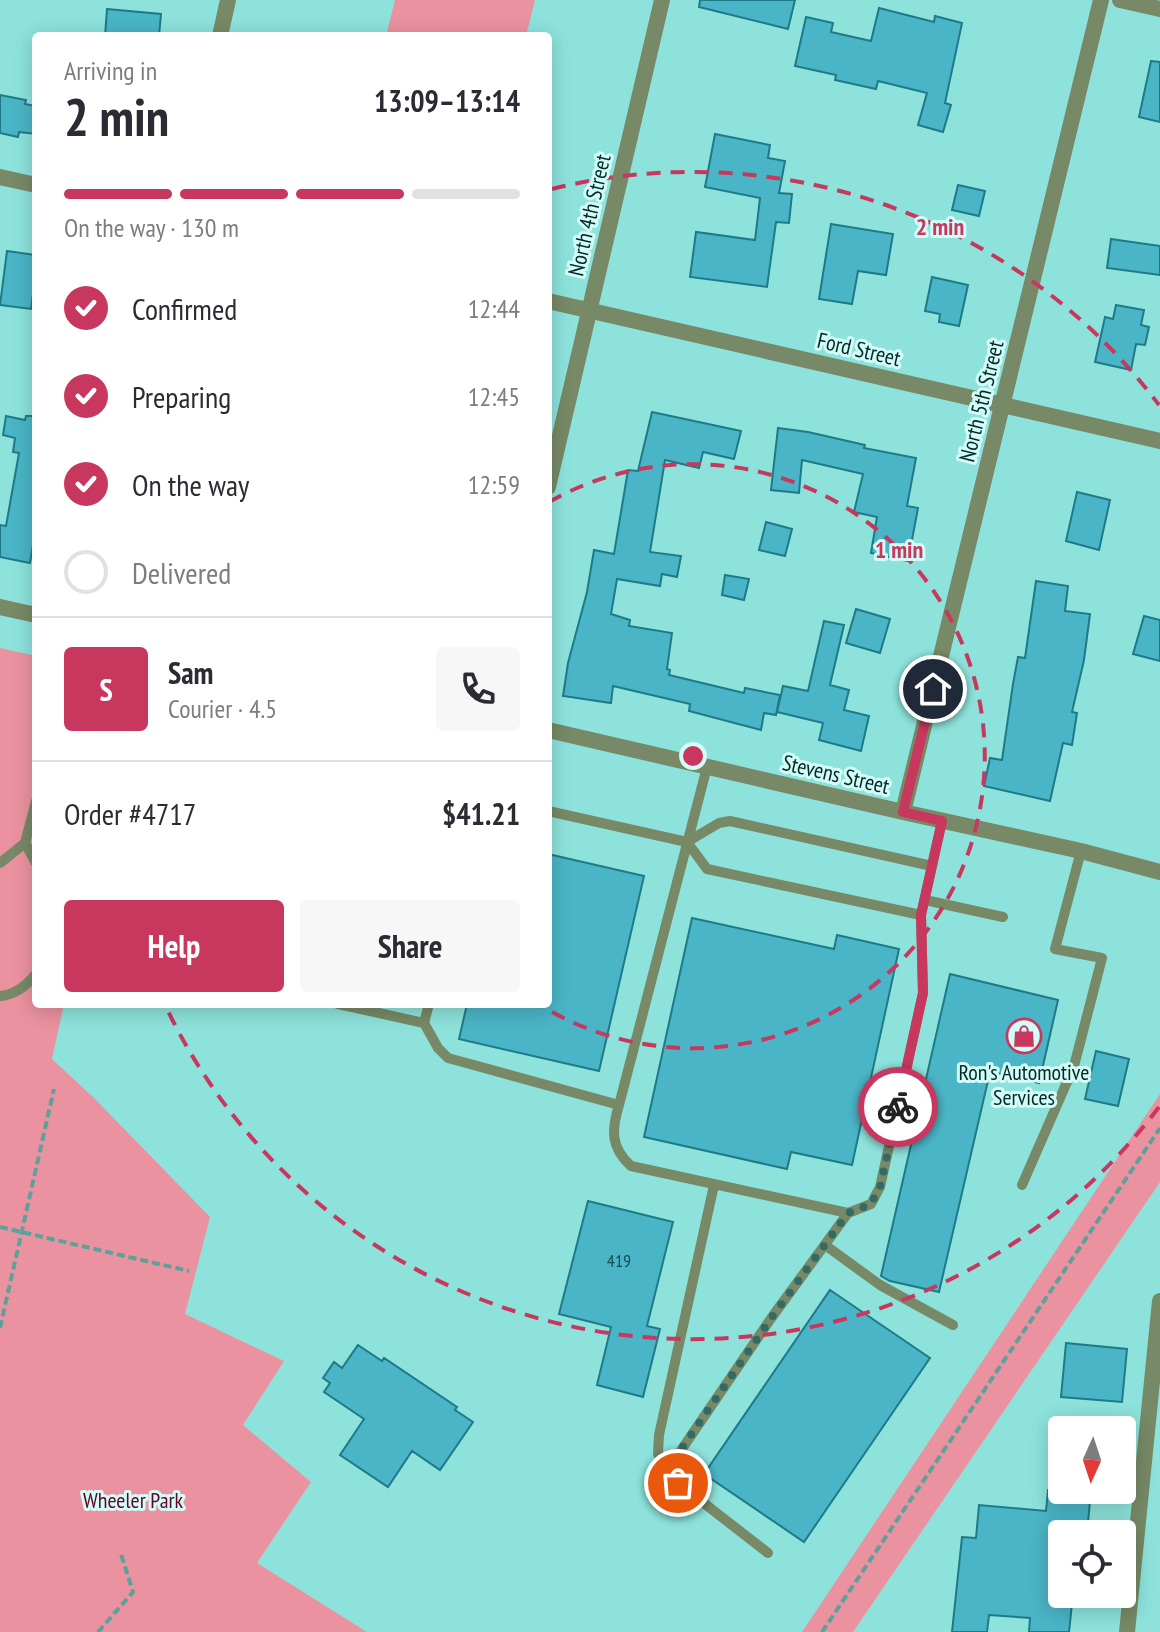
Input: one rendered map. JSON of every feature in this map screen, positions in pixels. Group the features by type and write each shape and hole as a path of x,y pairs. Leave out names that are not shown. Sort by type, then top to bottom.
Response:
{"street":[{"path":"221,32 228,0"},
{"name":"North 4th Street","path":"552,470 662,0"},
{"name":"North 5th Street","path":"903,812 1101,0"},
{"path":"1120,0 1160,9"},
{"path":"0,177 32,184"},
{"name":"Ford Street","path":"552,302 1160,441"},
{"path":"0,607 32,614"},
{"name":"Stevens Street","path":"552,731 1081,851 1160,872"},
{"path":"1127,1632 1160,1301"}],"lane":[{"path":"707,767 615,1118 614,1139 619,1155 631,1166 848,1213"},
{"path":"552,812 687,842 707,869 921,915"},
{"path":"0,863 25,843 32,816"},
{"path":"687,842 719,823 730,821 932,866"},
{"path":"669,1468 772,1317 848,1213 871,1204 880,1187 923,993 921,915 942,821"},
{"path":"25,843 32,856"},
{"path":"1022,1185 1074,1066 1102,958 1055,949 1081,851"},
{"path":"925,900 1003,917"},
{"path":"0,996 26,986 32,979"},
{"path":"356,1008 424,1023"},
{"path":"428,1008 424,1023 438,1048 448,1058 619,1105"},
{"path":"714,1185 659,1435 658,1454 678,1483 768,1553"},
{"path":"825,1245 880,1285 953,1325"}],"path":[{"path":"0,1328 54,1089"},
{"path":"822,1632 1160,1128"},
{"path":"0,1227 189,1271"},
{"path":"98,1632 133,1592 120,1551"}],"green space":[{"path":"395,0 535,0 527,32 387,32"},
{"name":"Wheeler Park","path":"0,648 32,655 32,1008 63,1008 52,1059 210,1217 185,1314 284,1361 243,1425 311,1482 257,1563 367,1632 0,1632"},
{"path":"1160,1094 1160,1182 853,1632 802,1632"}],"building":[{"path":"700,0 795,0 788,29 699,7"},
{"path":"879,8 934,22 935,16 962,23 945,103 951,105 943,132 918,125 927,93 878,81 876,89 835,80 836,75 795,66 806,17 833,23 831,32 871,41"},
{"path":"107,9 161,14 159,32 105,32"},
{"path":"1151,61 1160,62 1160,122 1139,117"},
{"path":"0,95 26,100 25,104 32,105 32,134 19,132 18,137 0,133"},
{"path":"715,134 770,145 768,158 785,161 779,193 792,194 789,223 776,222 767,287 690,277 696,232 755,240 760,198 705,187"},
{"path":"958,185 985,191 979,216 952,210"},
{"path":"831,224 893,234 886,275 858,271 852,304 819,299"},
{"path":"1111,239 1160,246 1160,275 1107,268"},
{"path":"7,251 32,254 31,309 0,305"},
{"path":"932,277 968,285 959,326 939,322 940,314 925,311"},
{"path":"1116,305 1144,310 1141,325 1149,327 1145,345 1136,344 1131,370 1095,362 1105,317 1113,319"},
{"path":"652,412 741,431 734,459 703,452 699,468 665,460 650,552 681,556 677,577 662,574 660,586 617,579 611,614 630,620 629,626 672,633 667,669 670,670 669,675 744,693 745,688 780,695 776,715 764,713 761,730 689,711 690,704 613,686 611,703 563,696 594,550 614,554 628,470 638,471"},
{"path":"6,416 25,420 26,416 32,416 30,563 0,557 0,525 6,526 19,453 13,452 15,438 3,435"},
{"path":"778,428 808,432 865,445 864,448 916,458 907,506 918,508 908,561 871,553 877,517 854,512 863,474 802,460 799,493 771,490"},
{"path":"1077,492 1110,500 1099,550 1066,541"},
{"path":"766,522 792,529 785,556 759,550"},
{"path":"725,575 749,579 744,600 722,595"},
{"path":"1036,581 1068,586 1065,611 1090,614 1084,660 1072,712 1077,713 1072,745 1063,743 1050,801 984,786 990,758 1002,760 1018,657 1025,658"},
{"path":"856,609 890,619 880,653 846,643"},
{"path":"1144,616 1160,620 1160,661 1133,654"},
{"path":"824,621 844,625 830,685 849,690 844,710 869,716 861,751 819,740 823,723 777,712 783,686 808,691"},
{"path":"552,855 644,876 599,1071 459,1039 466,1008 552,1008"},
{"path":"692,918 834,949 837,935 899,949 852,1165 791,1152 787,1169 644,1137"},
{"path":"950,974 1058,1000 1039,1083 990,1072 939,1292 890,1281 881,1276"},
{"path":"1096,1051 1129,1059 1118,1106 1085,1099"},
{"path":"588,1201 673,1222 647,1326 660,1329 643,1397 597,1385 611,1327 559,1314"},
{"path":"830,1290 930,1358 804,1542 704,1474"},
{"path":"1066,1343 1127,1349 1122,1402 1061,1397"},
{"path":"358,1345 382,1361 384,1358 457,1407 455,1410 473,1422 440,1470 412,1451 388,1487 340,1455 364,1419 324,1392 330,1383 323,1378 334,1362 342,1368"},
{"path":"1048,1490 1048,1504 1090,1504 1088,1520 1048,1520 1048,1608 1072,1608 1069,1632 1029,1632 1030,1618 989,1615 987,1632 952,1632 962,1537 976,1538 979,1505 1046,1511"}],"way so far":[{"path":"678,1483 669,1468 772,1317 848,1213 871,1204 880,1187 898,1107"}],"place":[{"name":"Ron's Automotive Services","path":"1024,1036"}],"route":[{"path":"898,1107 923,993 921,915 942,821 903,812 933,689"}]}
